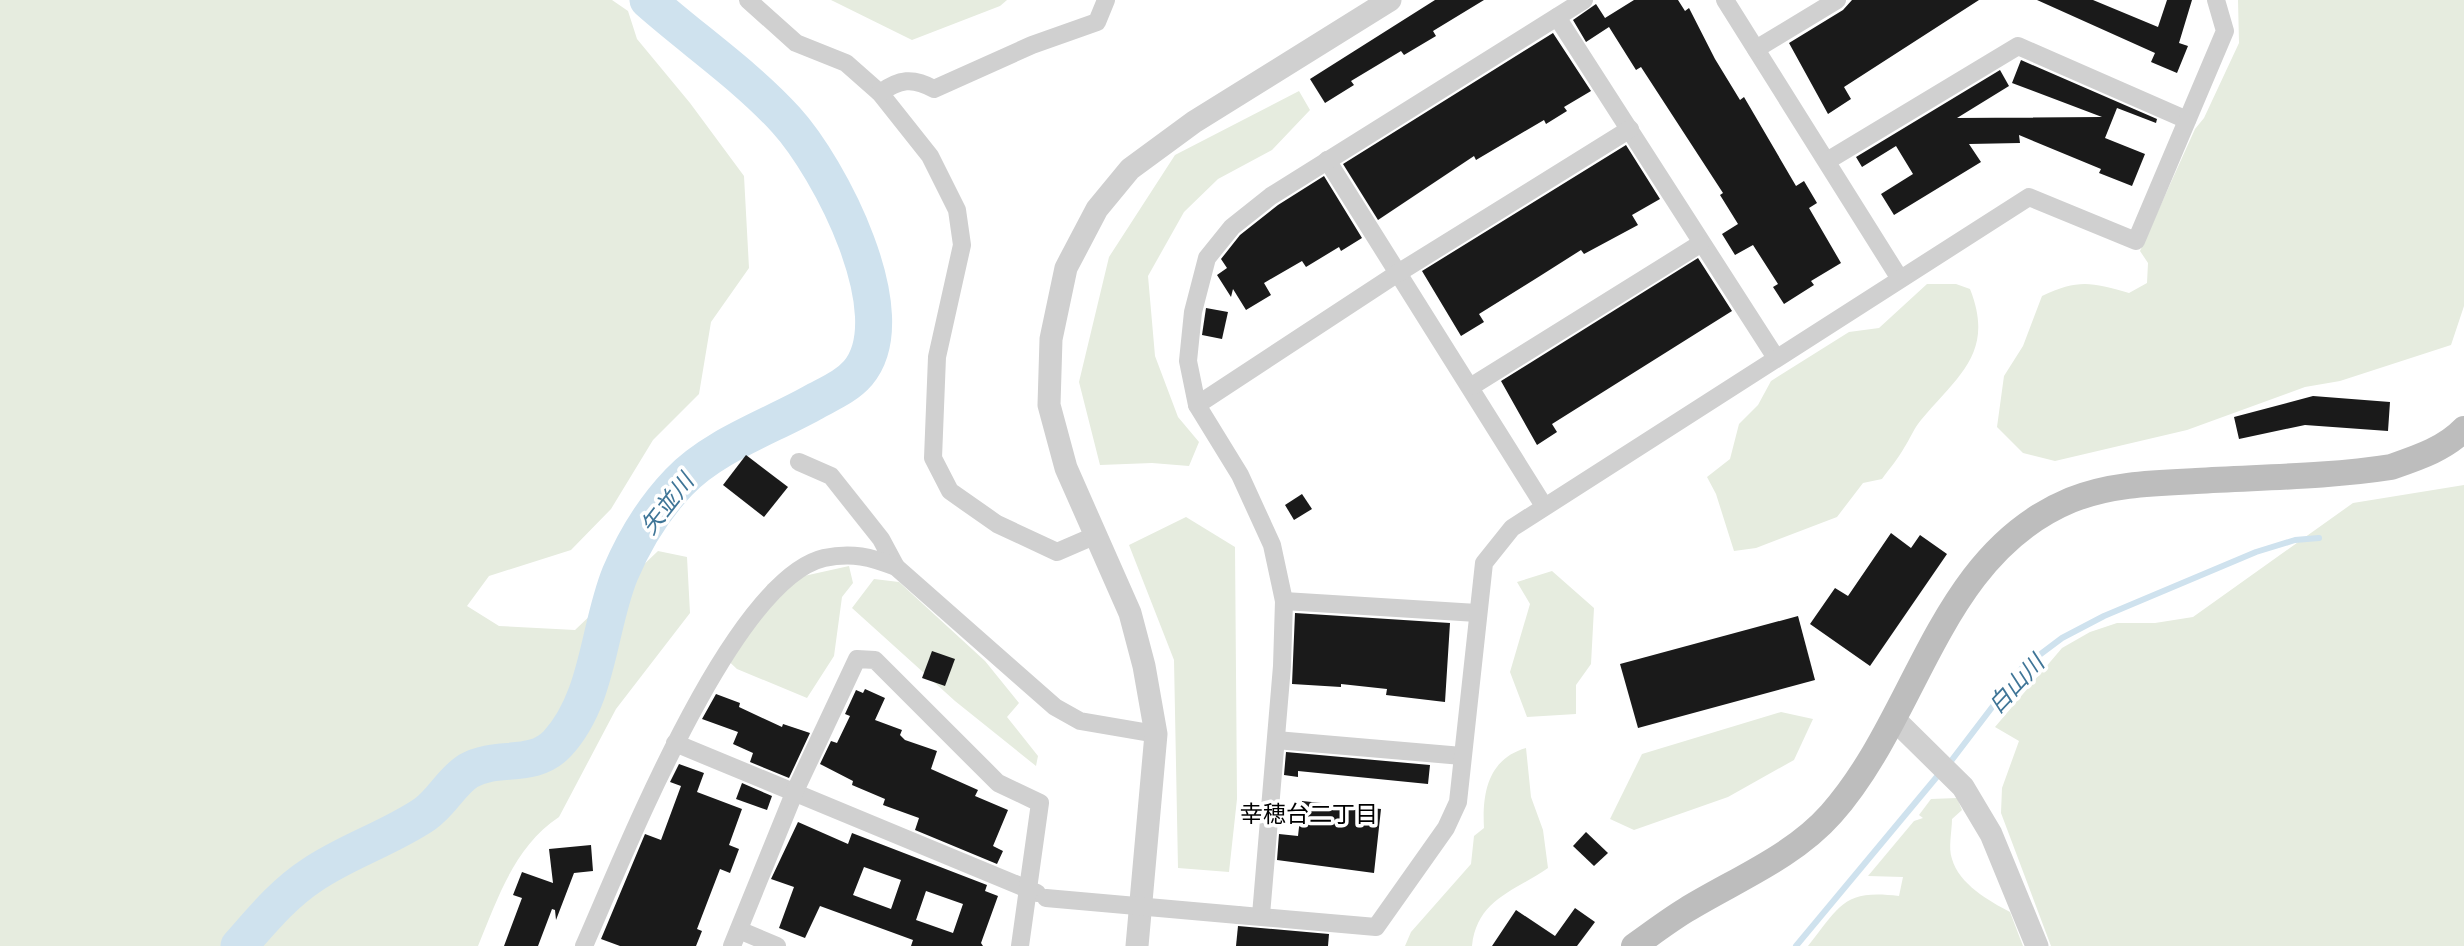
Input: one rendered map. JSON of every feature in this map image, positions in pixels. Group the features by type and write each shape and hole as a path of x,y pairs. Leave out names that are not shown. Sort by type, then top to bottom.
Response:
{"main road":[{"path":"1634,946 1686,910 1810,836 1850,792 1894,719 1943,624 1979,567 2001,544 2043,514 2072,499 2127,485 2391,467 2419,458 2455,438 2464,429"}],"street":[{"path":"748,0 796,43 846,63 880,93 930,156 957,211 962,245 937,357 933,458 950,491 997,524 1057,552 1094,537"},
{"path":"880,93 897,81 920,81 934,89 1032,45 1097,22 1106,0"},
{"path":"1137,946 1156,734 1144,666 1130,613 1094,537 1066,468 1049,405 1051,339 1066,268 1097,209 1130,169 1194,121 1390,0"},
{"path":"1261,915 1276,740 1283,601 1272,545 1240,475 1198,405 1188,361 1193,312 1207,258 1232,227 1271,196 1584,0"},
{"path":"1725,0 1900,279"},
{"path":"1756,49 1837,0"},
{"path":"675,743 1046,898 1376,927 1446,828 1458,802 1484,563 1512,528 2029,197 2136,241 2225,31 2216,0"},
{"path":"1557,17 1700,244 1776,358"},
{"path":"1828,161 2018,46 2187,120"},
{"path":"1198,405 1398,273 1630,129"},
{"path":"1327,160 1472,386 1544,506"},
{"path":"1472,386 1700,244"},
{"path":"799,462 831,476 881,539 896,567"},
{"path":"584,946 675,743 715,671 772,593 794,573 823,559 866,555 896,567 1055,707 1080,721 1156,734"},
{"path":"1283,601 1477,613"},
{"path":"777,946 736,938 795,791 857,659 875,660 998,783 1040,803 1020,946"},
{"path":"1894,719 1922,743 1964,787 1991,834 2037,946"},
{"path":"1276,740 1462,756"}],"shaded area":[{"path":"0,0 612,0 628,11 637,39 690,103 744,176 749,268 711,322 699,394 653,440 611,509 571,550 489,576 467,606 499,626 575,630 658,551 687,557 690,613 616,709 559,817 543,829 519,858 478,946 0,946"},
{"path":"831,0 1007,0 1000,6 912,40"},
{"path":"2238,0 2464,0 2464,306 2451,345 2340,381 2305,387 2187,430 2055,461 2023,453 1997,427 2004,376 2023,346 2042,296 2065,287 2085,284 2129,293 2147,283 2148,263 2140,251 2195,129 2204,118 2239,43"},
{"path":"1299,91 1310,110 1272,150 1218,179 1184,212 1148,276 1155,356 1178,417 1199,442 1189,466 1152,463 1100,465 1079,382 1109,257 1175,155"},
{"path":"1927,284 1956,284 1970,289 1977,311 1978,330 1976,346 1960,375 1919,423 1882,479 1863,483 1837,517 1756,548 1734,551 1716,494 1707,477 1730,459 1739,424 1758,405 1771,381 1849,332 1879,328"},
{"path":"2464,485 2464,946 2051,946 2001,813 2002,788 2019,741 1995,727 2062,648 2090,632 2117,623 2155,623 2193,617 2353,503"},
{"path":"1186,517 1235,547 1237,799 1229,872 1178,868 1174,660 1129,545"},
{"path":"849,566 853,583 842,597 834,656 807,698 737,669 723,656 768,584"},
{"path":"1552,571 1594,608 1591,664 1576,685 1576,714 1527,717 1510,672 1530,604 1517,582"},
{"path":"874,579 899,582 985,661 1019,703 1007,717 1038,756 1036,766 955,701 852,608"},
{"path":"1781,712 1813,719 1794,760 1728,797 1634,830 1610,819 1642,754"},
{"path":"1526,748 1531,797 1543,830 1548,868 1499,898 1490,907 1475,930 1472,946 1405,946 1411,932 1471,864 1474,836 1484,828 1486,790 1495,769 1513,753"},
{"path":"1957,798 1962,810 1952,819 1950,845 1956,868 1976,891 2010,912 2023,946 1808,946 1844,903 1866,895 1899,896 1903,877 1868,876 1914,821 1923,818 1919,815 1931,799"}],"building":[{"path":"1435,0 1484,0 1433,31 1436,36 1404,55 1401,51 1351,81 1354,85 1325,103 1310,79"},
{"path":"1634,0 1678,0 1685,11 1689,8 1715,59 1740,100 1744,97 1796,186 1804,181 1817,203 1809,208 1841,263 1811,281 1814,285 1784,304 1773,287 1778,284 1753,245 1735,255 1722,234 1738,224 1720,195 1723,193 1641,67 1636,70 1609,27 1586,42 1573,20 1596,4 1605,18"},
{"path":"1852,0 1979,0 1844,87 1851,99 1828,114 1789,43 1843,10"},
{"path":"2037,0 2093,0 2158,27 2167,0 2192,0 2179,43 2188,46 2177,73 2151,62 2155,53"},
{"path":"1553,33 1591,91 1564,107 1567,111 1546,124 1544,120 1476,160 1474,156 1378,220 1343,164"},
{"path":"2021,60 2157,119 2156,123 2117,108 2105,138 2145,154 2132,186 2099,173 2101,169 2019,135 2020,143 1969,144 1981,162 1894,215 1881,194 1913,174 1896,146 1862,167 1856,157 2000,70 2009,86 1957,118 2102,117 2012,83"},
{"path":"1626,145 1660,199 1632,215 1638,225 1584,254 1581,250 1479,314 1484,322 1461,336 1422,271"},
{"path":"1324,176 1362,238 1341,251 1339,247 1306,267 1302,261 1264,283 1271,295 1246,310 1233,289 1231,297 1217,275 1227,268 1221,259 1240,235 1278,205"},
{"path":"1698,258 1732,311 1552,424 1557,432 1537,445 1501,381"},
{"path":"1206,308 1228,312 1222,339 1202,335"},
{"path":"2313,396 2390,402 2388,431 2305,425 2239,439 2234,417"},
{"path":"746,455 788,487 764,517 723,485"},
{"path":"1302,494 1312,509 1294,520 1285,505"},
{"path":"1891,533 1911,548 1920,535 1947,554 1870,666 1810,624 1835,588 1848,596"},
{"path":"1295,613 1450,623 1445,702 1386,695 1387,689 1341,684 1341,687 1292,684"},
{"path":"1798,616 1815,680 1638,728 1620,664"},
{"path":"932,651 955,659 945,686 922,678"},
{"path":"865,689 885,698 875,720 902,730 900,735 905,740 937,751 931,769 978,790 975,796 1008,810 993,846 1003,851 997,864 915,830 919,818 883,805 885,799 852,785 853,781 820,764 831,741 837,743 850,716 845,714 856,690 863,693"},
{"path":"716,694 740,703 739,707 782,727 783,724 810,733 789,778 750,762 753,753 733,744 738,732 702,719"},
{"path":"1286,752 1430,765 1428,784 1298,771 1298,777 1284,775"},
{"path":"679,764 704,773 697,792 742,809 729,845 739,849 730,873 720,869 697,929 702,931 696,946 620,946 601,939 645,834 661,840 681,786 670,782"},
{"path":"742,783 772,796 767,810 736,799"},
{"path":"1302,801 1381,809 1374,873 1277,860 1279,834 1298,836"},
{"path":"798,822 848,844 852,833 987,885 985,891 998,896 981,943 983,946 911,946 913,940 820,906 805,938 779,928 794,887 771,879","holes":["864,867 901,880 891,909 853,895","926,891 963,904 953,933 916,920"]},
{"path":"1586,832 1608,853 1594,866 1573,846"},
{"path":"591,845 593,871 574,873 556,920 555,910 552,909 538,946 504,946 522,898 513,895 522,872 553,883 549,849"},
{"path":"1575,908 1595,922 1577,946 1492,946 1516,910 1555,936"},
{"path":"1238,926 1329,934 1328,946 1236,946"}],"waterway":[{"name":"矢並川","path":"239,946 301,882 325,866 425,814 468,771 491,763 537,757 557,744 571,726 590,685 620,574 638,537 661,503 679,482 708,458 848,382 858,373 871,347 873,316 868,280 857,242 822,171 786,120 770,104 648,0"},
{"name":"白山川","path":"1948,765 2022,668 2062,638 2104,616 2256,552 2295,540 2319,538"},
{"name":"白山川","path":"1796,946 1940,773"}],"district":[{"name":"幸穂台二丁目","path":"1309,814"}]}
